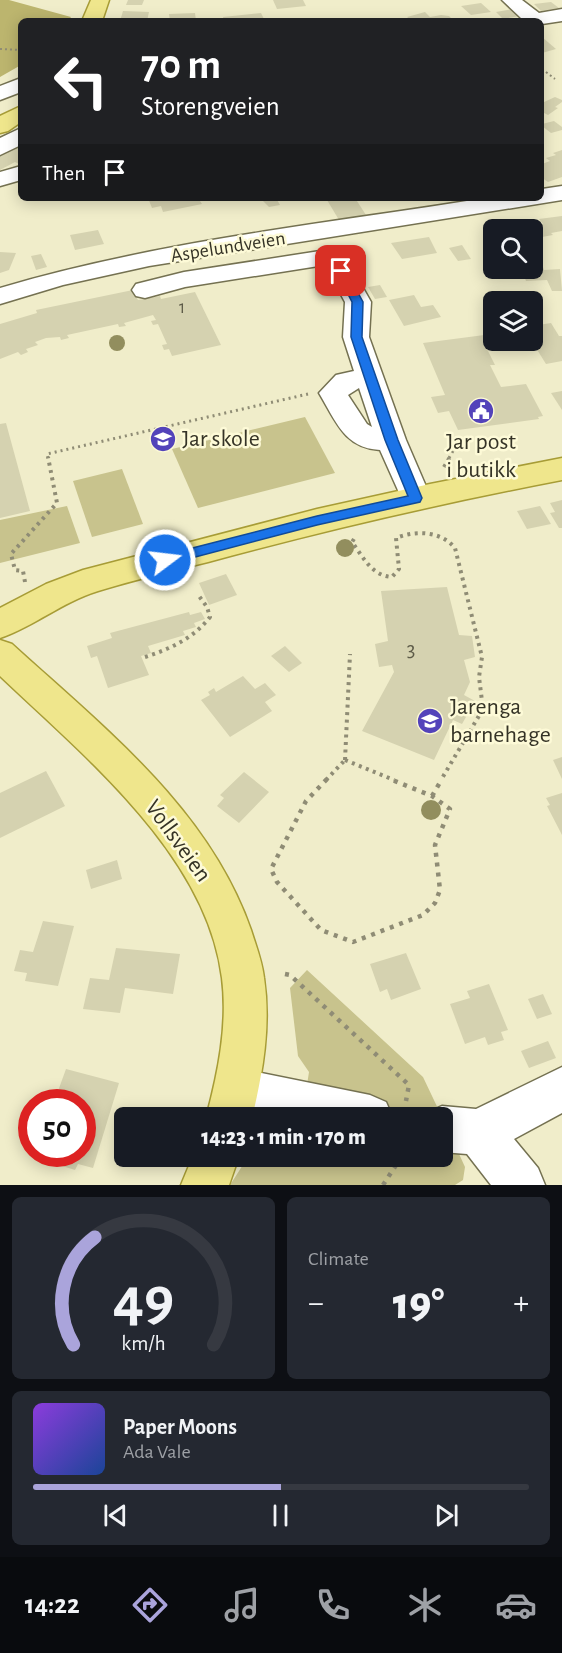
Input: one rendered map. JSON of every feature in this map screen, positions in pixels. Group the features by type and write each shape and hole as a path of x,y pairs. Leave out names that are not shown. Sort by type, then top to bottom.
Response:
{"main road":[{"path":"93,18 100,0"},
{"path":"0,126 18,114"},
{"path":"0,625 35,603 63,589 84,582 308,523 416,498 562,470"},
{"name":"Vollsveien","path":"0,654 78,727 158,809 193,853 212,885 240,962 244,1042 233,1104"},
{"path":"206,1185 212,1167"}],"street":[{"path":"511,0 530,18"},
{"path":"544,18 562,15"},
{"path":"0,94 18,85"},
{"path":"0,148 18,137"},
{"path":"0,179 18,174"},
{"path":"544,196 562,193"},
{"name":"Aspelundveien","path":"0,296 57,279 149,259 447,204 488,201"},
{"path":"145,290 184,280 333,256 358,302 356,337 392,440 416,498"},
{"path":"370,377 346,381 333,393 357,431 369,439 392,440"},
{"path":"521,1185 461,1130 562,1089"},
{"path":"233,1104 326,1107"}],"path":[{"path":"0,49 18,50"},
{"path":"544,71 555,79"},
{"path":"23,571 15,570 11,554 57,502 48,454 302,395 333,393"},
{"path":"444,472 454,449"},
{"path":"347,534 352,537 354,540 352,542 374,571 385,578 392,577 399,569 396,538 410,533 447,538 455,548 482,657 479,677 483,709 432,796"},
{"path":"145,657 159,653 202,628 210,617 207,607 199,596"},
{"path":"345,760 432,796 450,809 435,846 440,890 435,903 423,915 353,942 321,930 277,882 271,869 306,801 345,760 350,654"},
{"path":"285,974 290,975 409,1085 390,1107"},
{"path":"383,1185 395,1167"}],"shaded area":[{"path":"0,0 9,0 71,17 18,18 18,67 0,77"},
{"path":"305,417 335,473 198,508 172,449"},
{"path":"122,469 143,524 92,537 73,481"},
{"path":"67,506 80,543 0,563 0,520"},
{"path":"307,970 423,1077 437,1107 304,1107 309,1072 298,1056 290,988"},
{"path":"453,1141 465,1167 463,1180 455,1185 230,1185 242,1167 453,1167"}],"building":[{"path":"128,0 144,0 142,5 126,5"},
{"path":"273,0 303,0 306,6 277,9"},
{"path":"551,2 559,8 541,11 534,4"},
{"path":"481,3 491,12 471,15 461,6"},
{"path":"512,9 520,16 502,18 496,12"},
{"path":"123,11 149,12 148,18 121,18"},
{"path":"425,12 430,17 441,15 451,18 408,18"},
{"path":"195,13 196,18 170,18 169,14"},
{"path":"261,13 264,18 223,18"},
{"path":"544,39 556,49 544,52"},
{"path":"555,97 562,100 555,107 558,108 548,115 544,113 544,102"},
{"path":"554,121 562,127 562,130 551,133 544,128 544,124"},
{"path":"18,144 18,164 15,162 0,170 0,153"},
{"path":"562,150 562,177 548,182 544,179 544,163 550,161 546,158 556,155 553,153"},
{"path":"149,201 200,201 202,204 163,212 161,206 152,208"},
{"path":"263,201 278,201 280,205 269,207"},
{"path":"328,201 357,201 366,215 339,220"},
{"path":"562,216 562,231 543,237 543,219 539,219"},
{"path":"98,230 104,244 75,250 70,235"},
{"path":"429,237 437,253 402,259 391,243"},
{"path":"462,245 471,259 458,261 449,248"},
{"path":"0,252 16,253 9,270 0,273"},
{"path":"41,254 47,267 36,270 31,256"},
{"path":"543,267 544,270 560,269 562,291 552,291 547,280 526,281 525,279 543,279"},
{"path":"380,285 387,297 375,299 368,287"},
{"path":"133,290 138,300 160,296 161,299 195,292 221,345 172,356 169,349 164,350 162,345 167,344 158,324 153,325 151,321 156,320 153,315 124,323 126,326 119,327 118,324 67,335 69,338 61,340 60,337 46,338 35,342 38,345 26,349 28,352 21,355 18,352 0,359 0,324 37,313 36,310"},
{"path":"414,295 421,307 433,305 441,317 404,326 389,300"},
{"path":"551,323 559,336 562,336 562,361 546,364 538,351 543,351 543,324"},
{"path":"483,335 483,351 488,351 495,365 490,365 501,387 526,384 543,416 538,417 539,419 458,430 449,411 438,413 431,397 445,395 423,343"},
{"path":"562,391 562,410 551,393"},
{"path":"6,423 30,511 0,518 0,424"},
{"path":"562,500 562,528 559,528 550,513 555,512 550,503"},
{"path":"540,506 551,524 527,529 517,511"},
{"path":"226,574 237,595 209,605 199,583"},
{"name":"Jarenga barnehage","path":"447,587 459,635 472,636 475,657 464,660 470,682 464,695 475,701 462,724 453,720 434,760 362,731 394,672 392,665 379,667 375,644 388,641 381,591"},
{"path":"189,612 190,615 201,612 205,619 194,623 196,627 183,631 185,635 148,646 151,653 141,656 149,675 108,688 97,656 91,658 87,646 112,638 110,633"},
{"path":"285,646 302,663 289,672 271,656"},
{"path":"243,676 255,689 265,683 276,695 265,702 272,711 230,737 201,700 210,695 208,692 214,688 216,692"},
{"path":"562,757 562,779 553,760"},
{"path":"46,771 65,806 0,838 0,793"},
{"path":"244,772 269,792 239,823 217,806 224,798 220,795"},
{"path":"562,793 562,835 547,806 550,805 546,798"},
{"path":"117,860 122,879 91,889 86,870"},
{"path":"43,921 74,926 58,986 25,981 27,973 14,971 20,950 33,952"},
{"path":"116,948 180,954 173,994 125,988 120,1013 83,1009 90,978 109,980"},
{"path":"406,953 421,989 391,1000 387,989 380,992 370,964"},
{"path":"489,984 508,1030 501,1032 504,1040 488,1045 485,1037 465,1044 450,1004 470,998 467,991"},
{"path":"543,994 552,1014 537,1019 528,999"},
{"path":"548,1041 556,1058 529,1068 521,1051"},
{"path":"66,1069 119,1083 96,1158 96,1089 59,1089"}],"place":[{"name":"Jar post i butikk","path":"481,411"},
{"name":"Jar skole","path":"163,439"},
{"name":"Jarenga barnehage","path":"430,721"}],"route":[{"path":"165,560 416,498 392,440 356,337 358,302 341,271"}]}
